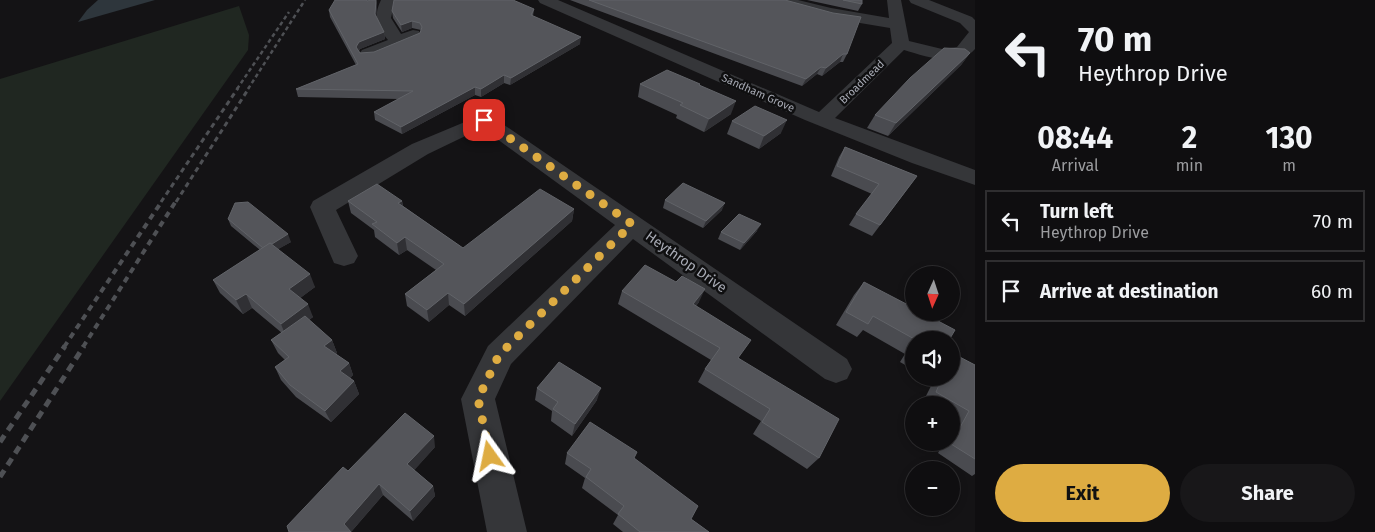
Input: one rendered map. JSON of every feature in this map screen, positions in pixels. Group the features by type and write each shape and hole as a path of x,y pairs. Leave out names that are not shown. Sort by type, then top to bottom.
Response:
{"street":[{"path":"368,54 405,39 383,21 384,8 388,0"},
{"name":"Sandham Grove","path":"545,0 822,120 914,157 975,178"},
{"path":"780,0 830,13 899,25"},
{"path":"894,0 901,44 924,50 958,54 966,50 975,35"},
{"path":"916,0 966,20 975,29"},
{"name":"Broadmead","path":"822,120 901,44"},
{"name":"Heythrop Drive","path":"344,256 322,208 420,149 484,120 836,369"},
{"path":"507,532 478,399 499,355 632,224"}],"shaded area":[{"path":"98,0 155,0 78,22"},
{"path":"239,6 249,35 248,50 0,401 0,79"}],"building":[{"path":"335,0 376,0 375,14 384,32 359,42 356,47 360,53 374,52 420,33 422,27 420,23 412,21 401,25 392,11 394,0 513,0 534,9 531,15 581,37 511,78 504,75 481,89 475,87 401,127 374,112 413,91 296,89 358,64 329,10"},
{"path":"589,0 785,0 833,13 861,17 847,54 843,54 826,68 821,67 806,79"},
{"path":"843,0 862,0 862,4"},
{"path":"944,48 965,49 970,53 896,123 875,115 910,78"},
{"path":"667,70 736,101 709,119 680,105 683,103 640,84"},
{"path":"755,106 787,120 764,136 732,121"},
{"path":"845,147 917,176 880,225 856,214 879,184 837,166"},
{"path":"683,183 725,203 706,221 665,200"},
{"path":"377,184 402,201 398,203 463,248 540,189 574,209 464,304 448,293 427,310 405,294 444,264 405,237 397,243 372,224 377,222 348,201"},
{"path":"248,202 288,234 263,248 228,219 235,203"},
{"path":"739,214 761,224 744,243 721,232"},
{"path":"270,243 310,274 289,289 308,304 281,324 246,294 236,300 213,280"},
{"path":"645,265 676,282 682,276 705,289 693,304 751,340 738,358 839,419 819,458 762,422 770,409 705,369 720,348 622,291"},
{"path":"864,282 905,303 905,321 938,321 955,330 905,331 905,334 873,316 868,324 846,312"},
{"path":"305,316 332,340 324,346 349,363 340,371 354,381 325,411 290,385 275,367 289,357 271,340"},
{"path":"960,357 975,365 975,459 960,450 960,428 969,411 960,406 960,396 943,396 936,392 939,386 960,386"},
{"path":"559,362 601,388 575,424 553,409 558,402 537,388"},
{"path":"405,413 434,436 407,464 433,486 410,511 379,484 344,524 351,532 289,532 287,526 343,467 348,471"},
{"path":"590,422 637,452 634,458 698,506 691,519 709,532 640,532 618,514 624,506 586,477 591,469 567,453"}],"railway":[{"path":"248,89 305,0"},
{"path":"237,89 289,12"},
{"path":"161,202 238,88"},
{"path":"176,202 249,88"},
{"path":"64,347 162,201"},
{"path":"83,347 176,201"},
{"path":"0,442 65,346"},
{"path":"0,477 84,346"}],"route":[{"path":"484,120 632,224 499,355 478,399 490,456"}]}
